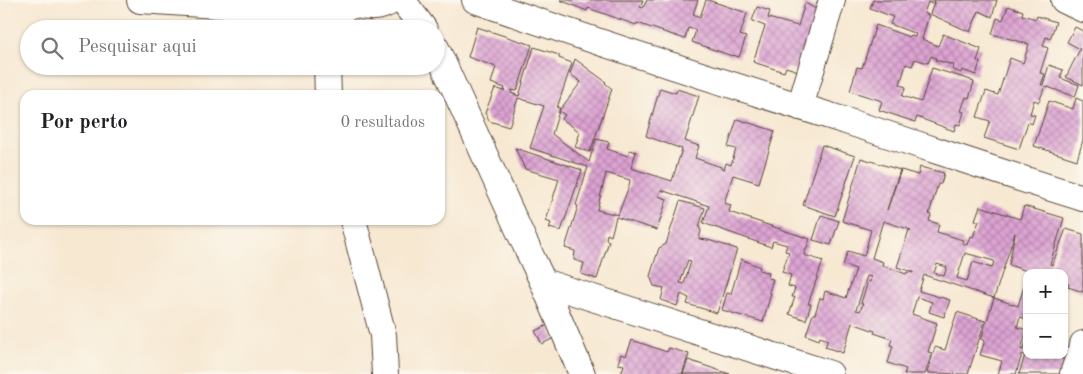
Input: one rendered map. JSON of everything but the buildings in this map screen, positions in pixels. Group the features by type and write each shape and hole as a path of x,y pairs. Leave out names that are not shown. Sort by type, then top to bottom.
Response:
{"street":[{"path":"140,0 321,8 378,7 393,0"},
{"path":"402,0 417,20"},
{"path":"476,0 800,108 890,135 1083,198"},
{"path":"800,108 832,0"},
{"path":"1064,0 1083,9"},
{"path":"445,68 543,282 582,374"},
{"path":"327,75 328,90"},
{"path":"354,225 383,335 385,374"},
{"path":"543,282 830,374"},
{"path":"1074,374 1083,344"}]}
